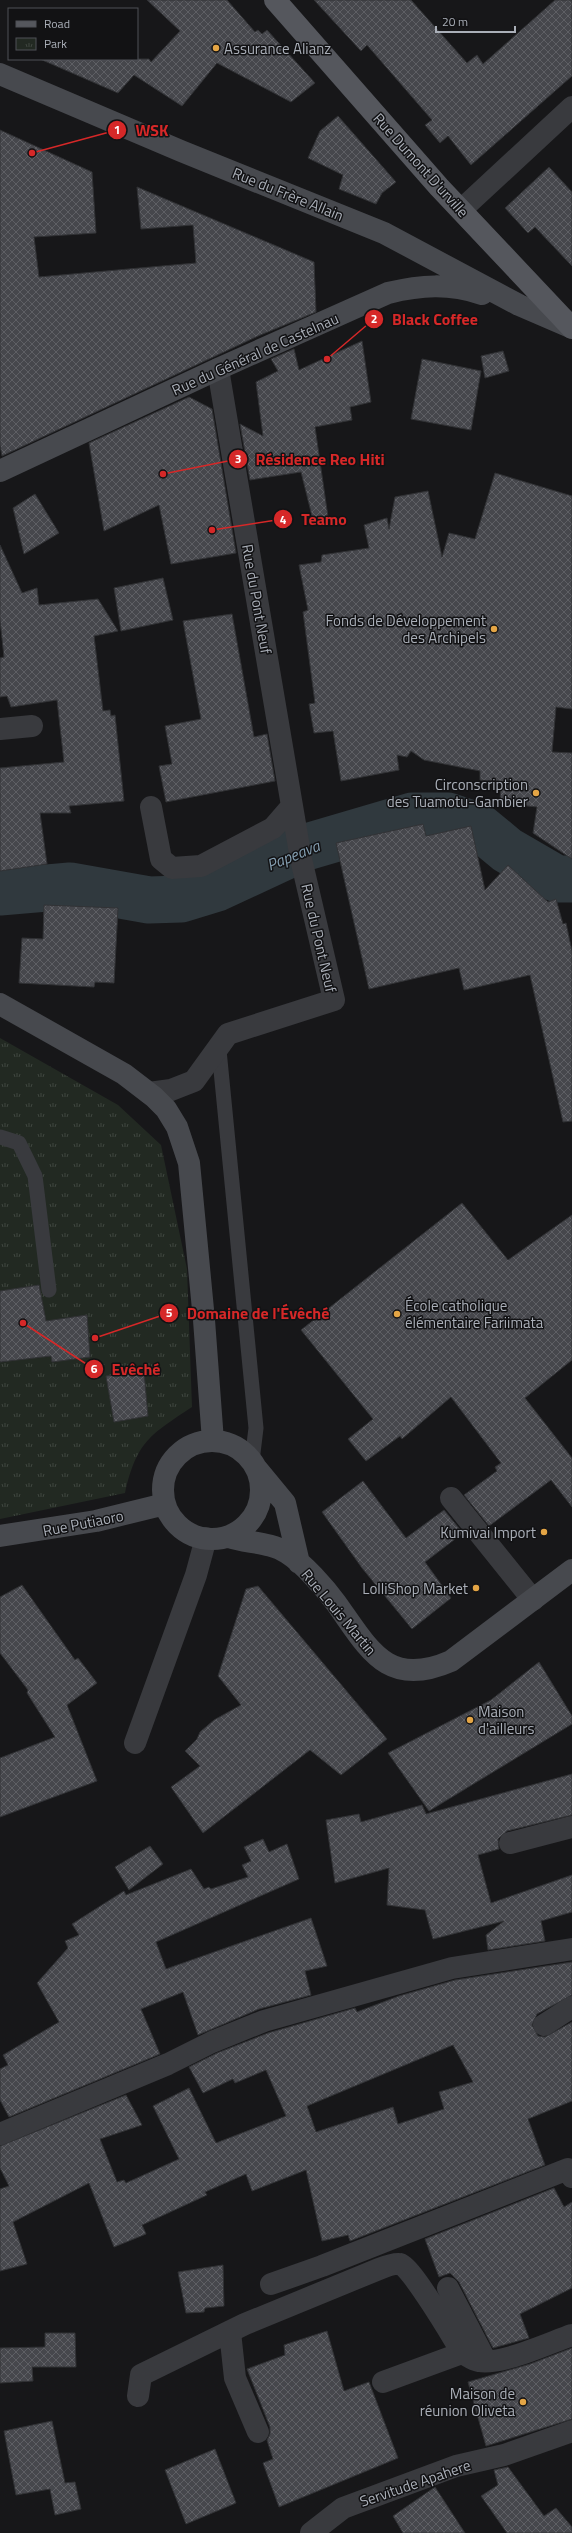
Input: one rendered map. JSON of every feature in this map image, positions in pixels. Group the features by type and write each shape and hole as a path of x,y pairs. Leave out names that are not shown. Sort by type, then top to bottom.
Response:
{"main road":[{"name":"Rue Dumont D'urville","path":"276,0 461,210 571,328"},
{"name":"Rue du Frère Allain","path":"0,74 181,151 384,233 519,305 571,328"},
{"name":"Rue du Général de Castelnau","path":"0,471 218,369 388,293 418,286 475,291 519,305"},
{"path":"0,1004 124,1074 149,1093 166,1109 177,1128 189,1163 204,1320 212,1442"},
{"path":"228,1537 244,1529 258,1508 262,1488 254,1465 237,1448 223,1443 212,1442 188,1447 171,1464 165,1473 165,1504 169,1514 185,1532 199,1538 228,1537 287,1552 298,1563"},
{"name":"Rue Louis Martin","path":"254,1465 285,1503 298,1563 335,1601 372,1654 393,1667 404,1671 428,1670 451,1661 572,1570"},
{"name":"Rue Putiaoro","path":"0,1536 103,1520 165,1504"}],"street":[{"path":"461,210 572,107"},
{"name":"Rue du Pont Neuf","path":"149,1093 172,1090 194,1081 218,1050 228,1034 334,1000 295,828 218,369"},
{"path":"0,729 32,726"},
{"path":"151,807 161,859 172,868 201,866 273,828 292,806"},
{"path":"451,1498 533,1600"},
{"path":"135,1743 196,1575 206,1538"},
{"path":"510,1843 572,1826"},
{"path":"0,2134 168,2064 212,2042 264,2021 452,1968 572,1949"},
{"path":"544,2025 572,2007"},
{"path":"271,2284 322,2266 568,2169 572,2177"},
{"path":"138,2396 141,2375 230,2332 378,2269 399,2264 405,2266 414,2278 462,2353 473,2360 486,2361 516,2355 572,2335"},
{"path":"448,2288 486,2361"},
{"path":"230,2332 235,2378 258,2432"},
{"path":"383,2382 462,2353"},
{"name":"Servitude Apahere","path":"311,2533 343,2508 456,2466 504,2455 572,2431"}],"lane":[{"path":"218,1050 256,1428 254,1465"},
{"path":"0,1137 19,1143 35,1176 49,1290"}],"green space":[{"path":"0,1038 118,1105 161,1145 187,1269 192,1407 166,1425 147,1441 140,1450 125,1493 0,1519"}],"building":[{"path":"147,0 227,0 255,32 258,30 262,34 267,30 315,83 291,102 217,63 182,106 134,75 118,93 42,60 149,59 151,62 180,31"},
{"path":"314,0 411,0 467,63 477,55 483,64 555,0 572,0 572,76 471,165 448,136 440,143 425,125 432,120 367,45 361,51"},
{"path":"338,116 396,182 382,193 376,204 339,189 343,175 308,158 320,131"},
{"path":"0,130 92,172 96,233 34,237 39,277 196,263 193,225 141,229 137,187 314,262 316,312 258,336 2,456 0,445"},
{"path":"549,167 572,192 572,266 535,227 528,233 505,208"},
{"path":"362,341 371,402 350,407 352,420 315,427 328,517 313,520 301,472 250,480 240,424 263,436 256,382 278,371 271,359 294,349 299,370"},
{"path":"503,351 509,371 485,378 481,356"},
{"path":"422,359 481,371 471,430 411,419"},
{"path":"189,397 212,409 236,553 171,564 159,505 104,531 89,443"},
{"path":"495,473 572,496 572,709 556,707 552,752 572,753 572,859 533,833 537,807 500,803 501,782 480,780 480,771 424,760 411,751 407,757 397,755 399,770 341,781 333,731 314,733 309,704 315,703 303,612 308,610 299,565 321,562 322,555 369,548 364,525 387,518 389,529 395,497 428,491 442,557 449,533 475,539"},
{"path":"35,494 59,533 24,554 13,508"},
{"path":"0,545 22,593 37,588 39,605 98,599 118,631 94,636 103,711 110,710 111,716 115,715 124,801 69,806 71,813 40,813 47,864 0,871 0,768 64,762 57,700 11,707 7,696 0,697 0,658 4,657 0,620"},
{"path":"163,578 173,620 121,631 114,588"},
{"path":"232,614 254,737 267,734 275,781 166,802 159,766 172,764 165,726 201,719 183,621"},
{"path":"423,824 426,836 471,826 485,890 508,865 548,902 556,899 563,924 566,923 572,951 572,1121 563,1122 530,975 464,990 459,968 369,989 336,843"},
{"path":"44,905 118,908 114,983 95,982 94,987 19,983 22,938 43,939"},
{"path":"462,1203 508,1260 572,1215 572,1360 525,1398 572,1458 572,1507 551,1480 489,1526 464,1495 497,1471 495,1467 501,1463 451,1397 402,1439 400,1436 366,1461 348,1439 373,1419 301,1330"},
{"path":"39,1285 46,1321 87,1315 90,1357 52,1362 51,1356 0,1362 0,1291"},
{"path":"144,1372 148,1416 114,1422 106,1376"},
{"path":"363,1481 406,1538 444,1510 463,1533 425,1562 451,1598 412,1629 362,1568 322,1512"},
{"path":"22,1585 75,1660 78,1658 97,1683 67,1705 97,1781 0,1817 0,1758 55,1737 27,1693 28,1690 0,1653 0,1597"},
{"path":"258,1586 387,1739 341,1775 310,1750 203,1833 171,1787 200,1766 185,1751 197,1739 200,1732 214,1720 241,1705 218,1676 246,1589"},
{"path":"539,1662 572,1716 572,1724 429,1811 388,1753 491,1700"},
{"path":"572,1774 572,1815 507,1831 498,1839 499,1849 478,1855 491,1903 572,1875 572,1912 541,1921 545,1941 488,1950 486,1935 504,1921 433,1939 425,1910 387,1905 389,1868 335,1883 326,1820 359,1814 361,1822 422,1805 426,1814"},
{"path":"263,1839 269,1852 287,1844 299,1879 156,1942 166,1969 311,1918 327,1966 305,1971 311,1995 259,2009 198,2035 183,1992 141,2009 160,2054 9,2117 0,2100 0,2069 8,2065 3,2055 59,2022 37,1983 68,1948 65,1941 79,1935 72,1924 124,1891 126,1895 191,1869 204,1889 209,1887 211,1889 248,1877 242,1865 251,1861 244,1847"},
{"path":"150,1846 163,1864 129,1890 115,1867"},
{"path":"572,1962 572,1995 537,2014 532,2025 538,2036 545,2037 572,2022 572,2101 528,2119 545,2165 350,2241 348,2235 322,2241 306,2170 252,2191 246,2174 205,2192 207,2195 142,2225 146,2234 114,2247 89,2183 13,2222 27,2264 0,2271 0,2189 9,2186 0,2168 0,2146 126,2095 142,2125 100,2139 117,2182 124,2180 126,2183 179,2159 153,2106 189,2088 216,2143 286,2116 266,2070 235,2083 233,2079 203,2093 189,2067 217,2053 268,2033 355,2008 357,2012 399,1996 455,1980","holes":["453,2045 473,2082 439,2092 444,2109 398,2124 393,2107 316,2132 307,2106"]},
{"path":"554,2188 564,2207 572,2202 572,2288 520,2314 529,2338 493,2348 459,2282 450,2273 439,2277 425,2239"},
{"path":"223,2265 224,2306 205,2308 204,2312 186,2313 178,2272"},
{"path":"327,2331 344,2391 369,2382 398,2458 279,2507 263,2463 273,2459 267,2440 270,2434 270,2427 247,2369 285,2355 284,2345"},
{"path":"45,2333 75,2333 76,2367 32,2367 33,2381 0,2383 0,2348 45,2347"},
{"name":"Maison de réunion Oliveta","path":"572,2348 572,2419 486,2446 468,2382 530,2364"},
{"path":"52,2421 65,2483 75,2482 81,2509 55,2515 50,2489 16,2495 4,2431"},
{"path":"215,2449 236,2503 186,2524 165,2470"},
{"path":"508,2467 544,2516 556,2508 572,2527 572,2533 507,2533 481,2496 498,2485 494,2470"},
{"path":"435,2487 465,2533 403,2533 393,2516"}],"waterway":[{"name":"Papeava","path":"0,892 70,886 149,900 181,899 217,888 303,848 412,816 448,816 478,826 507,850 557,879 572,879"}],"place":[{"name":"Assurance Alianz","path":"216,48"},
{"name":"WSK","path":"32,153"},
{"name":"Black Coffee","path":"327,359"},
{"name":"Résidence Reo Hiti","path":"163,474"},
{"name":"Teamo","path":"212,530"},
{"name":"Fonds de Développement des Archipels","path":"494,629"},
{"name":"Circonscription des Tuamotu-Gambier","path":"536,793"},
{"name":"École catholique élémentaire Fariimata","path":"397,1314"},
{"name":"Evêché","path":"23,1323"},
{"name":"Domaine de l'Évêché","path":"95,1338"},
{"name":"Kumivai Import","path":"544,1532"},
{"name":"LolliShop Market","path":"476,1588"},
{"name":"Maison d'ailleurs","path":"470,1720"},
{"name":"Maison de réunion Oliveta","path":"523,2402"}]}
